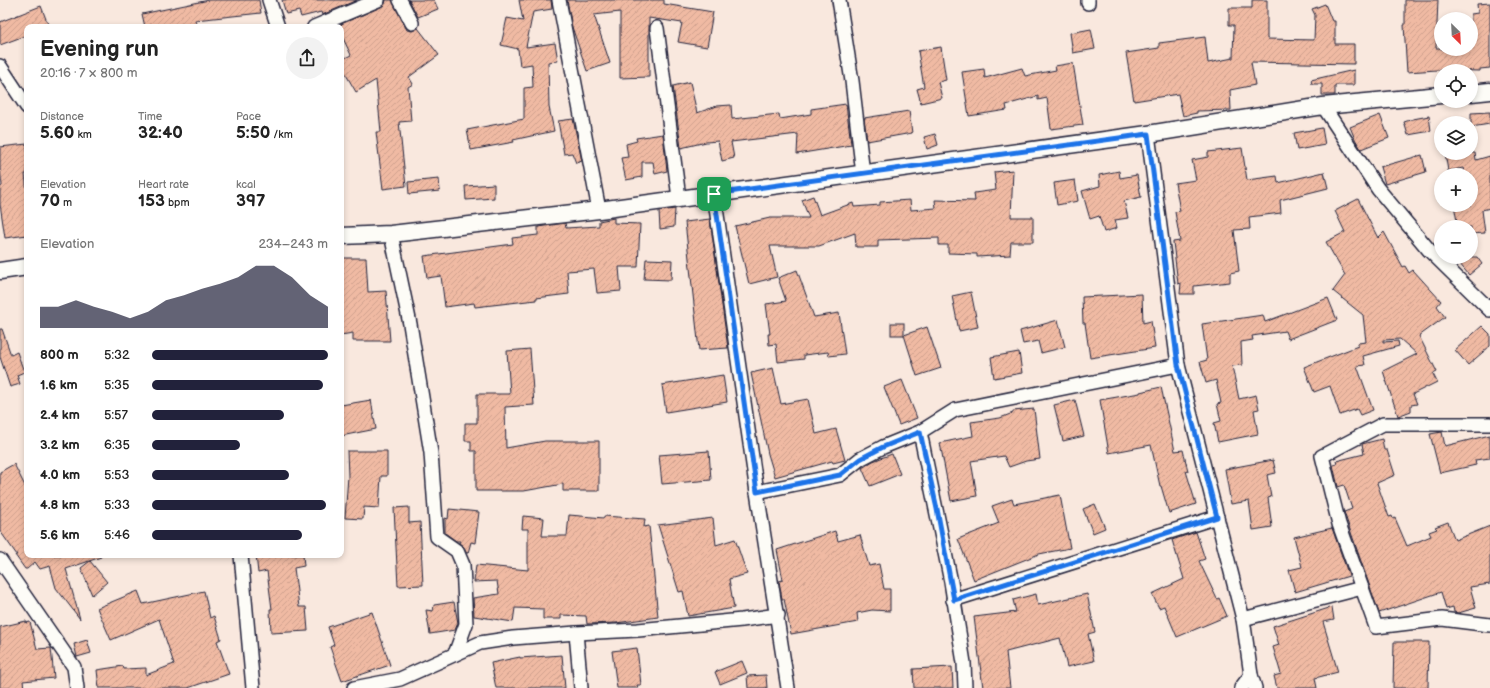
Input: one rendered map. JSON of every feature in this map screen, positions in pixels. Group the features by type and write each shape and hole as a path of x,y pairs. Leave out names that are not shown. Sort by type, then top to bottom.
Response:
{"street":[{"path":"269,0 277,24"},
{"path":"321,24 378,0"},
{"path":"400,0 412,23"},
{"path":"559,0 598,210"},
{"path":"840,0 852,81 863,174"},
{"path":"657,28 679,198"},
{"path":"0,66 24,102"},
{"path":"1478,92 1490,91"},
{"path":"344,236 392,234 598,210 1148,134 1323,106 1434,96"},
{"path":"1323,106 1378,189 1429,250 1490,310"},
{"path":"1148,134 1178,365 1243,619 1251,675 1255,688"},
{"path":"714,194 757,492 778,615 788,688"},
{"path":"392,234 410,324 431,453 437,537 457,551 463,565 466,624 455,654"},
{"path":"0,271 24,268"},
{"path":"757,492 840,475 860,459 883,447 920,432 955,410 1178,365"},
{"path":"1490,424 1383,424 1322,456 1339,524 1376,627 1442,619 1490,625"},
{"path":"920,432 937,509 954,600 964,663 965,688"},
{"path":"954,600 1217,517"},
{"path":"242,558 253,688"},
{"path":"0,560 74,667 77,688"},
{"path":"1243,619 1362,588"},
{"path":"354,688 400,678 480,644 513,638 638,630 778,615"},
{"path":"576,633 581,688"},
{"path":"1241,688 1251,675"}],"building":[{"path":"209,0 259,0 261,13 195,20 196,24 144,24 142,14"},
{"path":"282,0 357,0 322,15 321,12 301,17 299,11 286,14"},
{"path":"386,0 392,0 407,30 412,31 418,28 439,55 409,77 413,84 408,87 411,121 399,122 406,186 383,189 376,132 381,132 376,80 356,92 344,71 344,58 351,55 344,40 344,24 341,24 385,4"},
{"path":"409,0 434,0 438,9 418,17"},
{"path":"519,0 551,0 552,9 533,12 526,47 555,43 558,61 548,62 549,107 554,131 513,140 514,142 471,150 467,130 524,119 524,88 533,87 532,64 520,66 518,49 501,45 507,18 523,21"},
{"path":"567,0 664,0 664,4 713,12 707,47 678,42 682,23 649,18 649,77 620,78 620,12 594,15 610,63 587,71 572,27"},
{"path":"1252,0 1267,0 1267,39 1314,40 1315,15 1312,9 1325,4 1332,21 1335,21 1335,44 1354,44 1354,64 1251,62 1255,85 1230,90 1231,110 1197,111 1197,113 1183,116 1178,94 1134,101 1126,53 1159,48 1159,43 1205,37 1208,63 1233,58 1234,25 1229,25 1229,8 1252,8"},
{"path":"1405,0 1438,0 1438,12 1434,12 1434,56 1478,56 1477,4 1490,3 1490,68 1480,69 1480,71 1478,71 1478,64 1434,64 1434,70 1407,72"},
{"path":"41,6 48,24 24,24 24,36 0,45 0,22"},
{"path":"1091,29 1095,49 1073,53 1070,33"},
{"path":"941,47 946,80 938,82 942,98 921,103 917,89 924,87 918,51"},
{"path":"1073,63 1083,125 1051,129 1047,98 1038,100 1038,96 1006,105 1007,110 969,116 962,72 984,69 985,78 1022,68 1025,76 1056,70 1055,66"},
{"path":"1354,70 1354,85 1335,85 1335,95 1322,95 1322,84 1312,84 1311,80"},
{"path":"690,82 697,113 717,106 731,105 732,119 779,114 780,119 811,114 811,109 846,104 851,145 797,154 798,134 731,142 734,158 722,161 718,141 706,142 681,148 673,86"},
{"path":"909,111 912,133 867,141 864,118"},
{"path":"1490,112 1490,124 1478,126 1478,116 1471,116 1471,113"},
{"path":"1380,115 1389,138 1361,149 1350,127"},
{"path":"1429,116 1431,131 1408,135 1404,122"},
{"path":"573,119 582,161 576,163 572,153 564,154 558,121"},
{"path":"1322,128 1325,145 1297,150 1294,133"},
{"path":"663,134 667,171 655,174 653,162 642,162 642,177 626,180 621,158 628,157 626,144 637,141 636,138"},
{"path":"935,134 938,145 927,149 924,137"},
{"path":"24,144 24,235 5,238 0,204 0,187 2,186 0,147"},
{"path":"1242,148 1247,180 1277,176 1278,183 1324,172 1328,188 1280,200 1281,213 1249,217 1250,229 1234,230 1239,271 1230,273 1230,282 1194,286 1194,294 1180,294 1181,283 1178,284 1173,242 1180,241 1175,212 1180,211 1175,183 1196,180 1192,160 1208,157 1208,152"},
{"path":"1422,155 1426,172 1385,184 1380,167"},
{"path":"1490,156 1490,208 1482,210 1485,233 1478,234 1478,220 1457,220 1455,212 1478,212 1478,168 1448,168 1446,160 1478,160"},
{"path":"1013,170 1011,217 1033,217 1033,242 1011,242 1010,255 977,257 977,254 948,253 948,245 939,245 939,238 878,240 878,247 856,247 855,233 819,246 770,246 777,277 749,284 735,226 770,218 809,218 802,200 813,196 820,215 853,203 854,207 880,205 880,202 910,200 911,210 936,208 935,200 975,201 974,193 996,190 994,172"},
{"path":"1119,171 1120,178 1137,175 1141,197 1124,201 1128,218 1115,220 1117,228 1104,232 1099,216 1090,219 1082,191 1100,186 1099,175"},
{"path":"439,179 440,191 409,194 408,182"},
{"path":"1075,180 1078,201 1057,205 1054,183"},
{"path":"494,184 494,198 466,200 465,186"},
{"path":"1358,199 1378,238 1384,232 1403,267 1405,266 1409,273 1413,270 1441,301 1437,306 1445,317 1419,336 1437,372 1433,374 1437,382 1413,394 1417,404 1411,405 1411,411 1398,416 1383,371 1417,354 1400,339 1383,340 1383,342 1398,341 1399,346 1363,356 1365,365 1357,366 1373,410 1360,415 1357,409 1340,415 1330,386 1314,392 1304,367 1358,346 1358,343 1366,342 1363,315 1333,291 1345,275 1326,242 1345,232 1335,211"},
{"path":"675,209 674,227 660,229 659,211"},
{"path":"614,218 614,223 640,224 638,267 619,267 621,291 597,293 594,269 567,271 569,294 536,298 536,300 475,307 474,303 445,307 441,276 427,278 424,256 513,244 512,238 538,235 538,227 565,223 566,228 599,226 599,221"},
{"path":"710,219 728,348 699,350 685,222"},
{"path":"344,258 366,258 368,292 386,291 390,341 353,341 353,333 344,334"},
{"path":"1478,258 1482,264 1469,275 1460,264 1478,264"},
{"path":"646,259 672,260 671,280 644,279"},
{"path":"797,270 814,317 839,313 845,354 829,356 828,352 804,355 804,359 778,362 776,344 769,345 768,334 770,334 766,304 786,301 778,278"},
{"path":"971,292 978,327 959,331 952,296"},
{"path":"1142,294 1143,323 1151,321 1155,348 1090,358 1085,323 1083,323 1082,297"},
{"path":"1328,298 1337,320 1288,339 1285,331 1252,336 1253,340 1241,342 1242,365 1232,366 1239,399 1256,395 1259,409 1254,410 1258,434 1218,442 1214,423 1221,421 1217,404 1221,403 1216,380 1206,383 1200,362 1207,360 1202,324 1263,315 1265,322"},
{"path":"1058,320 1065,347 1041,353 1038,341 1023,344 1020,331"},
{"path":"891,323 904,323 904,335 891,335"},
{"path":"1482,326 1490,334 1490,346 1468,365 1455,350"},
{"path":"927,327 941,368 917,376 904,335"},
{"path":"0,329 2,329 11,355 17,352 24,372 17,375 20,384 10,387 0,357"},
{"path":"530,349 534,405 505,407 506,448 545,441 599,441 599,491 563,491 563,484 524,491 476,491 476,451 471,451 471,441 465,441 465,423 477,423 477,394 510,394 507,351"},
{"path":"1019,352 1022,373 994,378 991,357"},
{"path":"773,368 781,404 808,399 816,434 836,429 845,460 833,463 832,461 775,477 768,454 751,373"},
{"path":"723,375 727,402 666,412 662,385"},
{"path":"902,380 917,418 899,425 884,387"},
{"path":"1161,387 1175,451 1183,450 1188,471 1186,471 1196,504 1169,513 1160,486 1151,445 1109,453 1100,400 1140,393"},
{"path":"371,400 376,429 344,435 344,404"},
{"path":"1075,400 1084,436 1063,441 1054,405"},
{"path":"1034,409 1040,459 1026,461 1009,467 1004,456 971,461 977,496 951,501 940,443 973,436 971,422 1000,418 1013,413 1013,411"},
{"path":"1442,432 1445,446 1490,435 1490,458 1475,460 1476,465 1440,473 1430,434"},
{"path":"1382,439 1384,450 1387,450 1395,475 1377,483 1389,517 1392,516 1393,519 1395,518 1407,546 1431,536 1429,532 1437,529 1435,527 1448,522 1455,540 1490,526 1490,584 1470,587 1476,608 1458,613 1454,612 1453,607 1446,609 1441,592 1379,613 1344,512 1352,509 1344,485 1338,487 1333,465 1337,464 1336,461 1364,454 1362,444"},
{"path":"347,451 387,451 387,476 381,476 379,508 364,507 363,519 345,518 348,476"},
{"path":"709,451 711,480 662,484 659,455"},
{"path":"892,454 900,474 870,486 862,468 873,461"},
{"path":"1273,460 1276,473 1267,475 1271,497 1268,498 1272,527 1253,530 1249,501 1231,504 1225,469"},
{"path":"14,464 24,484 24,558 98,558 66,569 80,619 56,588 50,566 40,569 35,562 25,569 0,531 0,472"},
{"path":"1060,495 1070,548 1039,554 974,580 958,539 999,523 992,506 1012,499 1014,504"},
{"path":"1095,504 1105,528 1093,533 1083,509"},
{"path":"409,507 409,523 420,522 423,585 398,586 394,508"},
{"path":"449,509 479,512 475,543 471,542 468,553 459,543 460,541 456,541 445,533 445,518 448,519"},
{"path":"569,515 645,519 644,527 649,526 658,617 616,623 587,624 586,616 561,615 561,619 543,619 543,609 515,608 513,622 474,616 473,598 499,594 497,581 474,582 476,565 528,570 528,529 522,529 523,516 544,518 542,536 567,536"},
{"path":"713,518 716,545 735,539 747,574 729,579 734,608 688,616 683,591 679,592 658,525"},
{"path":"1332,528 1349,576 1295,592 1289,570 1302,567 1294,537"},
{"path":"835,531 838,541 860,535 869,566 879,564 884,589 890,589 890,611 872,610 857,613 858,622 791,634 779,581 783,580 777,550"},
{"path":"1196,532 1205,559 1199,561 1227,616 1177,637 1164,606 1159,608 1152,594 1184,579 1172,540"},
{"path":"256,558 303,558 304,566 294,568 299,607 306,607 308,631 271,633 270,609 272,609 267,571 258,573"},
{"path":"90,561 107,582 92,595 81,568"},
{"path":"138,591 143,604 204,591 210,618 214,616 221,639 217,641 229,674 188,688 99,688 97,670 123,666 124,669 146,668 146,675 174,664 159,619 111,640 97,608"},
{"path":"1036,594 1038,605 1087,594 1095,632 1088,634 1094,661 1067,667 1060,638 1006,652 1010,688 983,688 974,617 1016,612 1013,600"},
{"path":"454,602 458,623 455,630 430,634 426,610 433,611 434,605"},
{"path":"1332,607 1334,620 1323,622 1338,672 1315,678 1317,688 1277,688 1274,676 1281,674 1273,647 1279,645 1273,626"},
{"path":"372,612 390,665 342,681 330,647 334,645 328,627"},
{"path":"26,621 26,623 30,622 37,649 51,648 54,678 23,681 24,688 0,688 0,627"},
{"path":"87,640 91,653 77,657 74,644"},
{"path":"1394,642 1429,642 1428,688 1393,688"},
{"path":"637,648 641,685 637,685 638,688 617,688 612,651"},
{"path":"562,655 565,688 496,688 491,663 520,657"},
{"path":"742,661 747,673 720,684 715,672"},
{"path":"952,667 953,688 914,688 913,669"},
{"path":"766,675 767,688 748,688 747,676"}],"route":[{"path":"1148,134 1178,365 1217,517 954,600 937,509 920,432 883,447 860,459 840,475 757,492 714,194 1148,134"}]}
